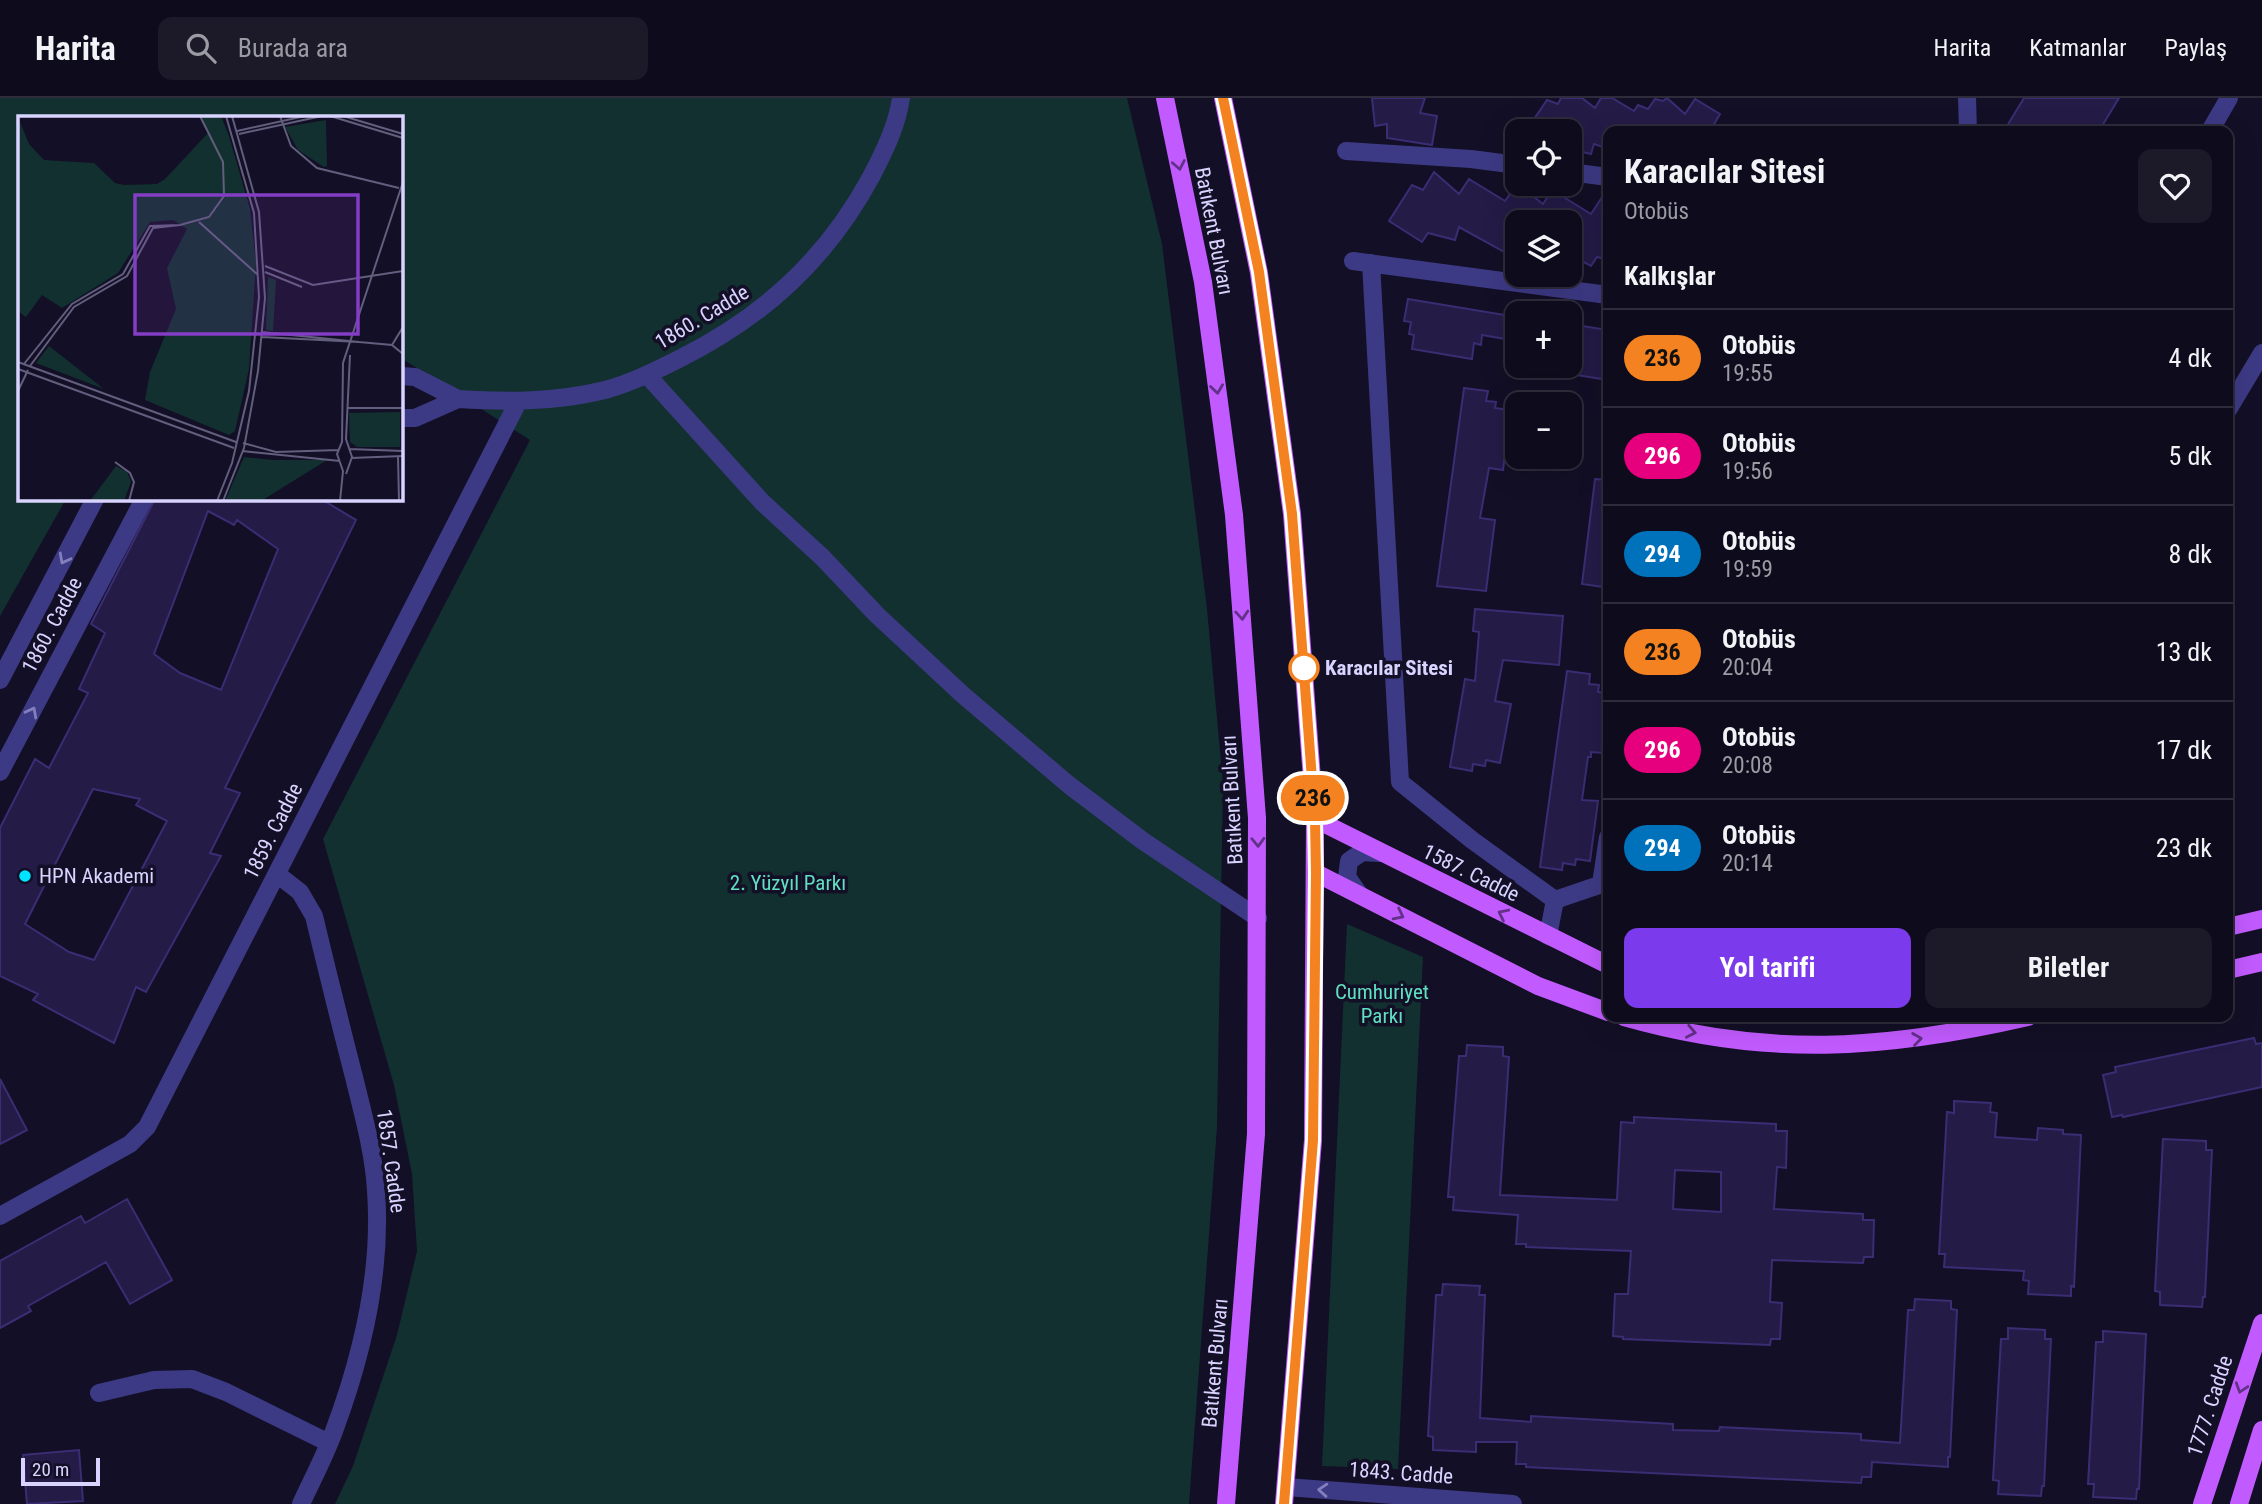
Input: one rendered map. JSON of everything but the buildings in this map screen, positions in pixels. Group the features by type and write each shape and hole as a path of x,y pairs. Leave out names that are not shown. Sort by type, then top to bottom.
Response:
{"main road":[{"name":"Batıkent Bulvarı","path":"1165,98 1203,282 1234,515 1257,818 1256,1134 1226,1504"},
{"name":"Batıkent Bulvarı","path":"1223,98 1259,272 1292,514 1315,819 1313,1140 1285,1495"},
{"name":"1587. Cadde","path":"1315,819 1603,963"},
{"path":"1316,873 1538,986 1603,1010"},
{"path":"2233,926 2262,919"},
{"path":"2233,969 2262,962"},
{"path":"1648,1022 1718,1037 1783,1045 1820,1046 1889,1043 2006,1022"},
{"name":"1777. Cadde","path":"2202,1504 2262,1323"},
{"path":"2239,1504 2262,1430"}],"street":[{"name":"1860. Cadde","path":"402,376 415,377 458,399 518,402 564,399 608,389 647,375 698,349 753,316 805,270 834,237 857,204 891,135 901,98"},
{"path":"1967,98 1968,126"},
{"path":"2213,126 2229,98"},
{"path":"1346,151 1505,163"},
{"path":"1582,174 1603,176"},
{"path":"1353,261 1603,294"},
{"path":"1371,263 1400,782 1472,840 1555,900"},
{"path":"2233,402 2262,353"},
{"path":"647,375 762,502 963,695 1069,785 1143,841 1258,918"},
{"name":"1860. Cadde","path":"402,418 415,418 458,399"},
{"name":"1859. Cadde","path":"0,1216 130,1144 147,1126 518,402"},
{"name":"1860. Cadde","path":"0,680 94,500"},
{"name":"1860. Cadde","path":"0,772 143,500"},
{"path":"1359,894 1347,877 1349,862 1362,852 1380,853"},
{"name":"1857. Cadde","path":"277,874 300,892 314,916 367,1132 376,1190 376,1250 362,1338 349,1391 301,1504"},
{"path":"1555,900 1603,884"},
{"path":"1548,936 1555,900"},
{"path":"99,1393 154,1380 192,1379 226,1392 329,1443"},
{"name":"1843. Cadde","path":"1285,1495 1513,1504"}],"green space":[{"name":"2. Yüzyıl Parkı","path":"0,98 1127,98 1162,244 1207,609 1223,784 1217,1127 1189,1504 335,1504 353,1466 397,1335 417,1251 412,1174 394,1085 323,839 530,440 402,359 402,116 18,116 18,500 65,500 0,616"},
{"name":"Cumhuriyet Parkı","path":"1347,924 1423,957 1398,1469 1322,1466"}],"bus line":[{"name":"236","path":"1223,98 1259,272 1292,514 1315,819 1313,1140 1284,1504"}],"place":[{"name":"Karacılar Sitesi","path":"1304,668"},
{"name":"HPN Akademi","path":"25,876"}]}
